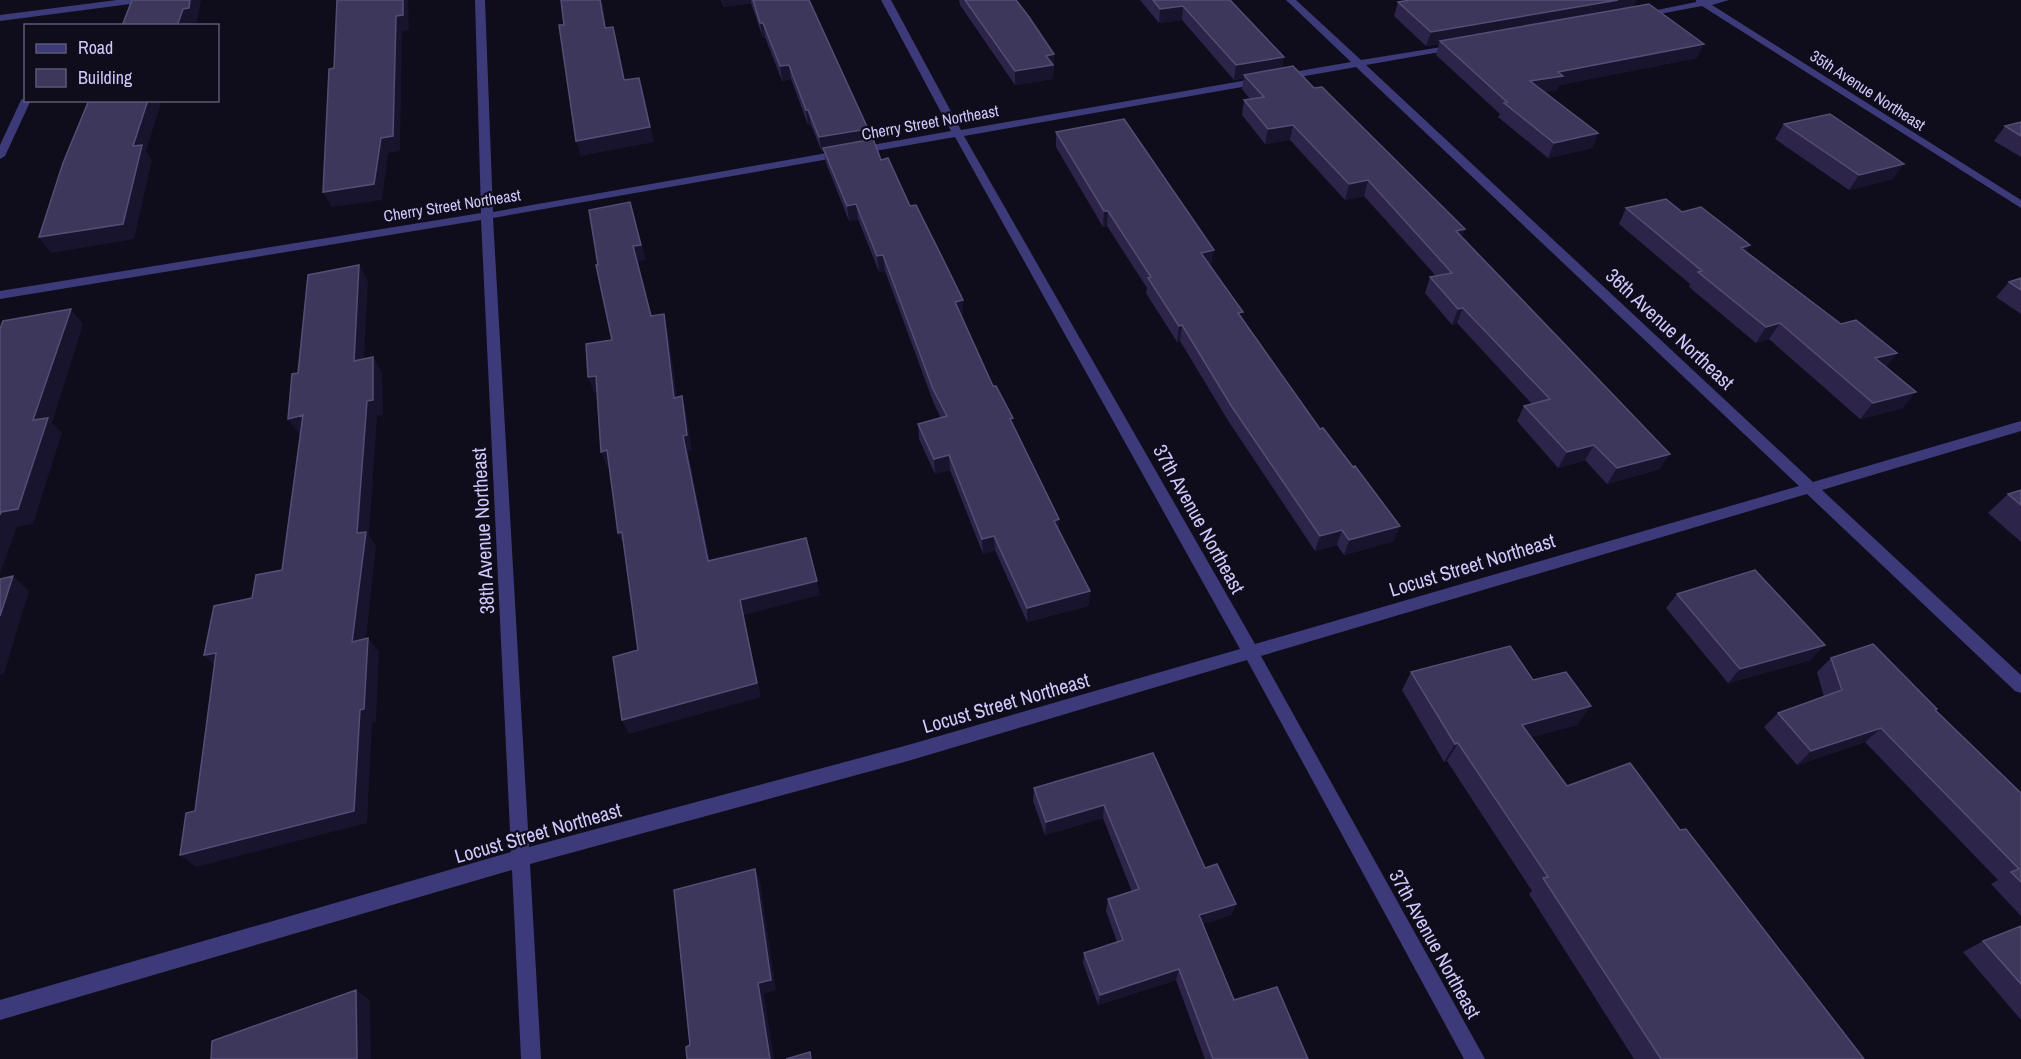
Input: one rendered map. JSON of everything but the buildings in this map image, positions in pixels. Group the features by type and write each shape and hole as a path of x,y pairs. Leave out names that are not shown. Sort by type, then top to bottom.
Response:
{"street":[{"path":"0,18 138,0"},
{"name":"38th Avenue Northeast","path":"480,0 487,216 531,1059"},
{"name":"37th Avenue Northeast","path":"886,0 958,134 1251,653 1475,1059"},
{"name":"36th Avenue Northeast","path":"1292,0 2021,686"},
{"path":"1626,17 1701,2 1724,0"},
{"name":"35th Avenue Northeast","path":"1701,2 2021,206"},
{"name":"Cherry Street Northeast","path":"0,295 487,216 1470,44"},
{"path":"0,156 25,102"},
{"name":"Locust Street Northeast","path":"0,1010 521,858 908,753 2021,426"}]}
